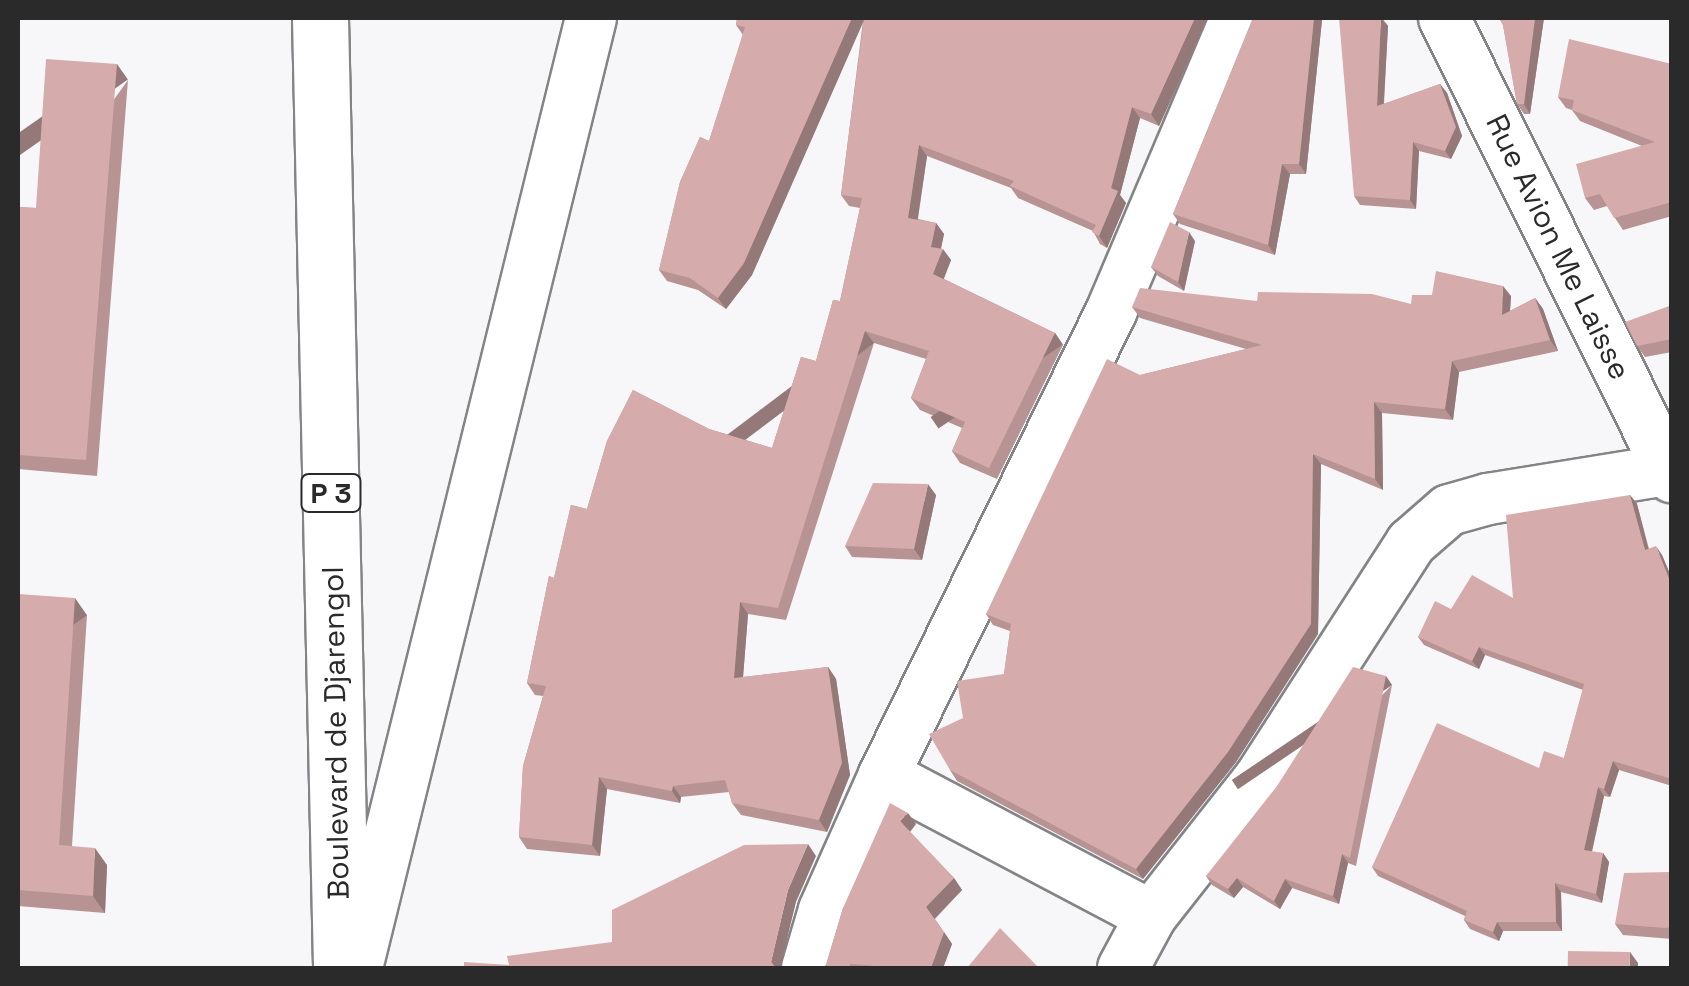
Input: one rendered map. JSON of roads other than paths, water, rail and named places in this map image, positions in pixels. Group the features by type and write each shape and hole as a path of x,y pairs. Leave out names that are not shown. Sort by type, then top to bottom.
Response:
{"main road":[{"name":"Boulevard de Djarengol","path":"320,18 341,968"}],"street":[{"path":"357,968 591,18"},
{"path":"807,968 824,910 884,775 1111,312 1236,18"},
{"name":"Rue Avion Me Laisse","path":"1444,18 1670,474"},
{"path":"1122,968 1151,916 1259,779 1411,543 1448,510 1670,474"},
{"path":"884,775 1151,916"}]}
